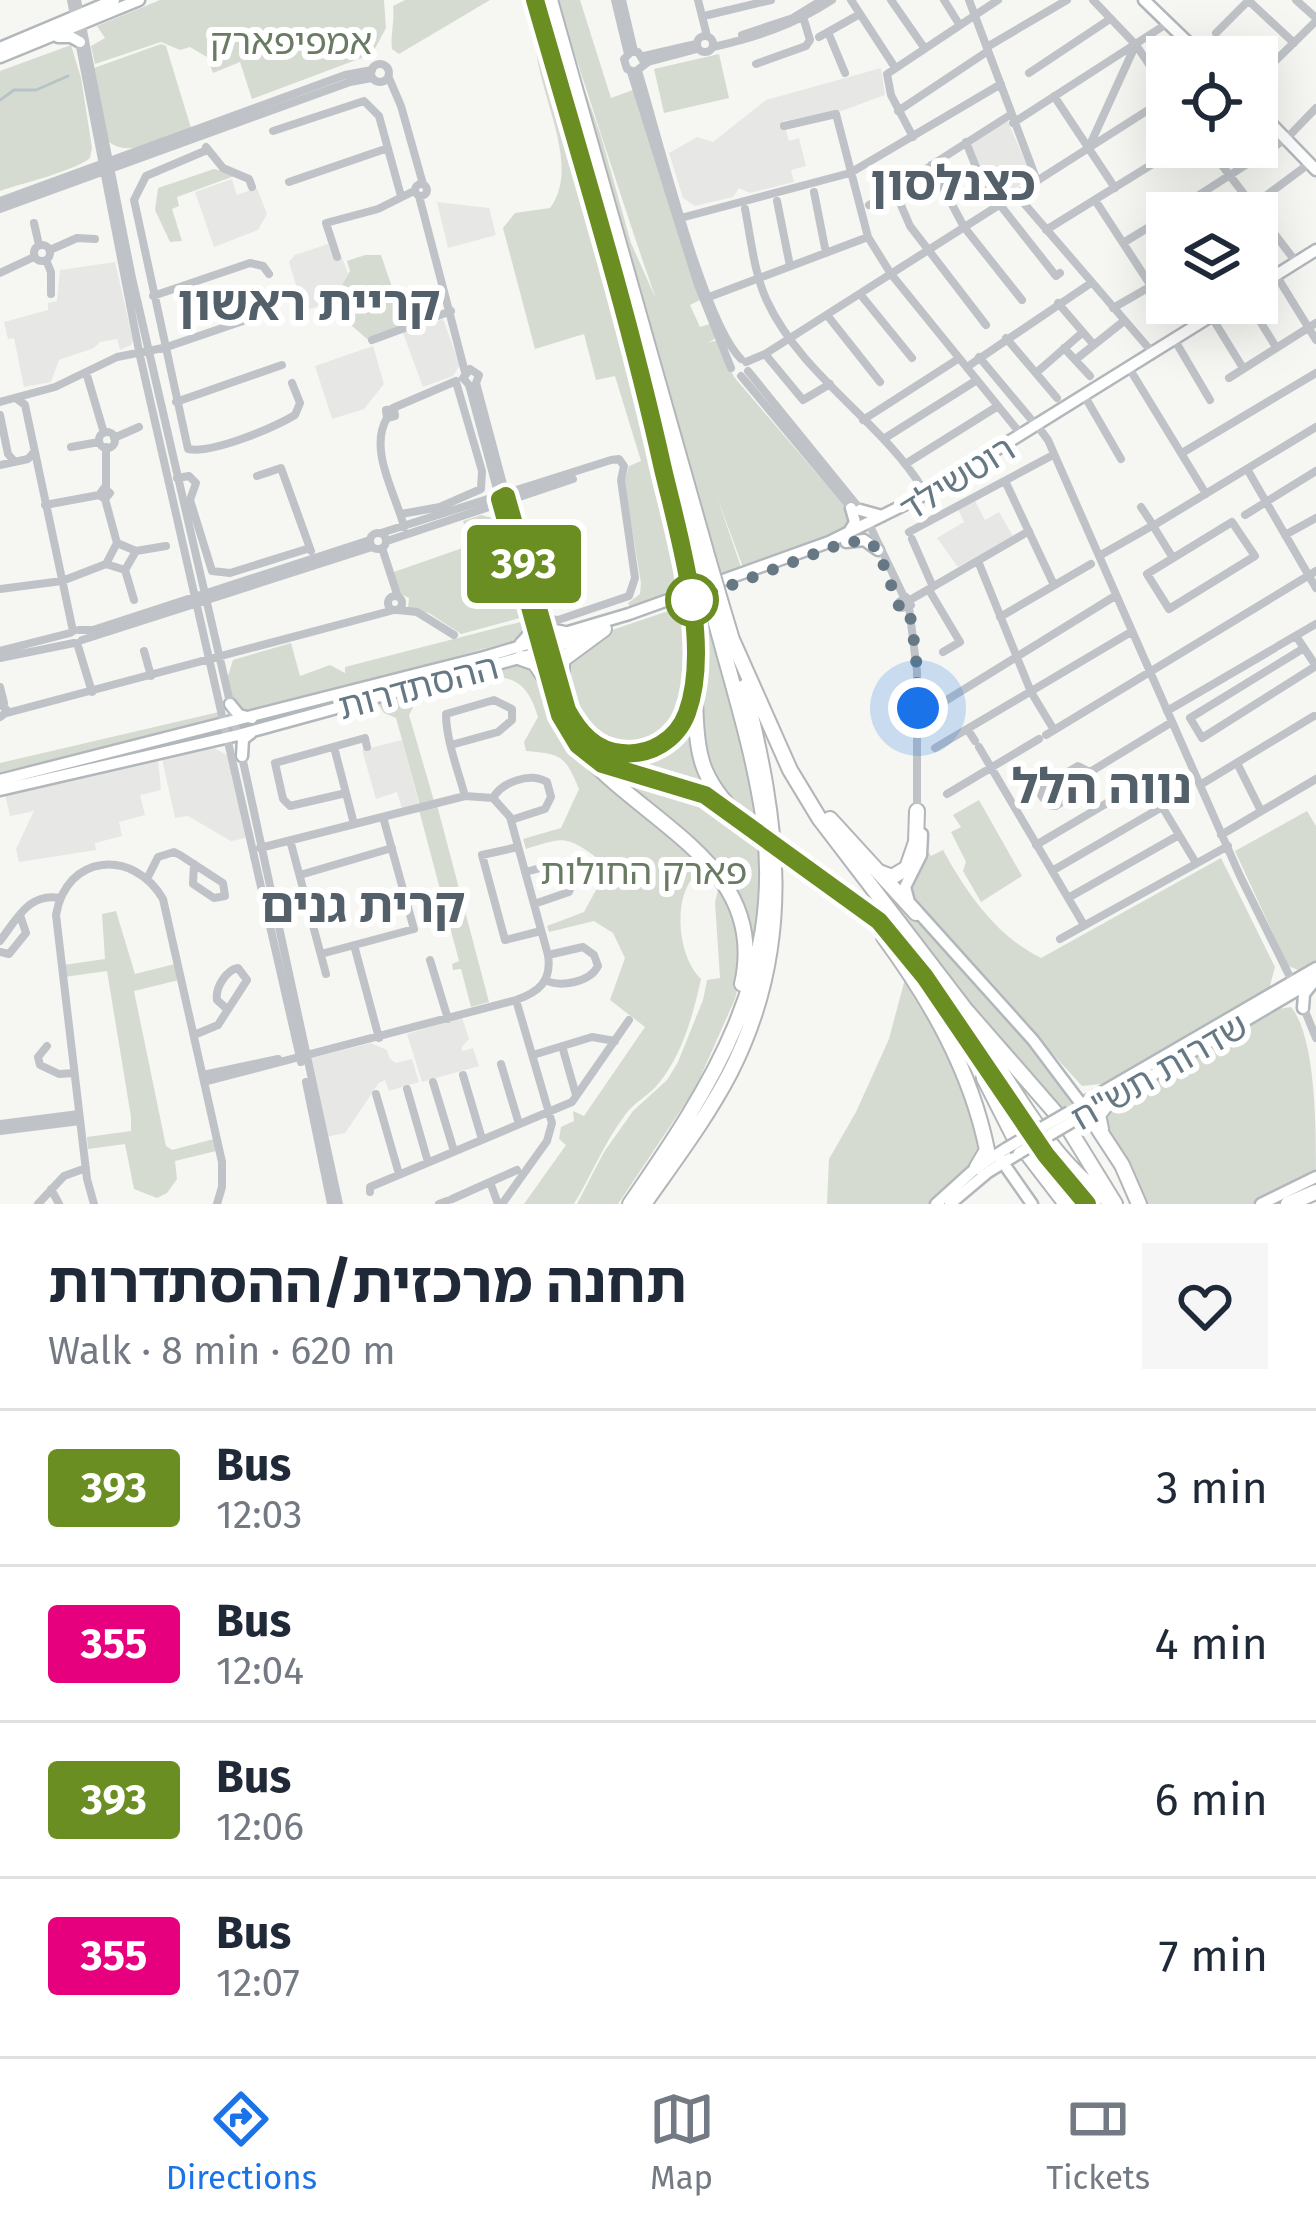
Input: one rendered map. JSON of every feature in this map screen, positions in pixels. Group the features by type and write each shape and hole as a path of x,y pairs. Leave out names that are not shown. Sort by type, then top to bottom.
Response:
{"highway":[{"path":"535,0 699,569 790,770 819,818 927,960 1067,1126 1114,1204"},
{"path":"550,0 699,569 692,611 700,764 713,790 740,818"},
{"path":"630,1204 701,1101 732,1038 761,934 766,879 759,794 717,605"},
{"path":"558,695 562,660 604,629"},
{"path":"644,1204 730,1072 756,1006 771,945 777,884 773,820 730,635"},
{"path":"543,646 569,733 717,872 741,914 746,968 701,1101"},
{"path":"516,653 539,668 575,724 595,744 619,753 648,751 671,737 683,721 693,667"},
{"path":"586,752 624,773 692,789 740,818 879,921 1046,1155 1087,1204"},
{"path":"790,770 916,913"},
{"path":"876,869 892,877 907,868 914,853 919,808"},
{"path":"829,882 881,935 961,1064 987,1154 979,1172"},
{"path":"927,960 1057,1151 1090,1187 1114,1204"},
{"path":"940,1001 1013,1136 1066,1204"},
{"path":"1105,1139 1098,1115 1108,1096"},
{"path":"1079,1112 1105,1139 1139,1204"},
{"path":"982,1127 1006,1154"},
{"path":"1291,1203 1316,1193"}],"main road":[{"path":"0,48 47,33 83,40 98,12 114,0"},
{"path":"0,57 47,33 76,11 98,12 139,0"},
{"path":"1148,0 1183,36"},
{"path":"1148,0 1185,36"},
{"path":"1278,127 1314,165"},
{"path":"1278,274 1315,257"},
{"name":"רוטשילד","path":"869,529 1197,324"},
{"name":"רוטשילד","path":"869,529 1038,424"},
{"path":"844,540 854,525 856,509 874,517 890,514"},
{"name":"ההסתדרות","path":"209,735 604,629 869,529"},
{"path":"844,540 864,540 878,550"},
{"name":"ההסתדרות","path":"543,646 568,632 844,540"},
{"path":"516,653 529,637 536,614 553,631 568,632"},
{"path":"0,780 209,735 237,755 243,739 257,724 226,706 209,735 0,790"},
{"path":"919,808 921,855 904,887 916,913 1065,1080 1086,1094 1108,1096"},
{"path":"1266,1003 1301,1008 1314,975"},
{"name":"שדרות תש\"ח","path":"1006,1154 1266,1003 1290,983 1314,975"},
{"path":"1065,1080 1079,1112"},
{"name":"שדרות תש\"ח","path":"1006,1154 1025,1138 1079,1112"},
{"path":"936,1204 1006,1154 1013,1179 1032,1204"},
{"path":"979,1172 1013,1179"},
{"path":"950,1204 979,1172"},
{"path":"1261,1204 1316,1178"}],"street":[{"path":"618,0 680,218 732,348 856,509 905,603 916,655 919,808"},
{"path":"696,0 705,42"},
{"path":"722,0 724,11"},
{"path":"637,61 758,32 822,0"},
{"path":"705,42 761,36 801,21 832,0"},
{"path":"851,0 891,70 898,111 909,137"},
{"path":"891,0 923,46"},
{"path":"944,0 959,24"},
{"path":"969,0 1037,181"},
{"path":"891,70 998,0"},
{"path":"898,111 1067,0"},
{"path":"1093,0 1146,61"},
{"path":"1216,33 1249,0 1294,43"},
{"path":"1278,59 1316,20 1296,0"},
{"path":"708,15 764,1"},
{"path":"76,11 109,188 303,1057"},
{"path":"844,74 823,35 859,16"},
{"path":"1029,73 1110,19"},
{"path":"756,64 806,46 810,40 801,21"},
{"path":"868,205 1168,23"},
{"path":"1093,141 1136,45"},
{"path":"637,61 680,218 731,368 734,362 745,367"},
{"path":"0,205 345,75 379,77"},
{"path":"103,144 128,157 379,77"},
{"path":"379,77 397,104 467,378 504,500 509,534 536,614"},
{"path":"680,218 850,173 1001,84"},
{"path":"338,87 344,105"},
{"path":"1054,96 1093,141 1115,188"},
{"path":"273,131 362,100 372,106 401,196"},
{"path":"745,367 1146,108"},
{"path":"1206,192 1288,137 1316,108"},
{"path":"784,126 837,116 868,238 891,274 1020,433"},
{"path":"202,136 223,168 249,178 252,187"},
{"path":"966,142 982,182 1056,276 1060,273"},
{"path":"83,173 103,144"},
{"path":"289,182 388,148"},
{"path":"177,605 196,581 146,351 153,296 134,209 136,193 151,173 207,150"},
{"path":"109,188 128,157"},
{"path":"931,165 964,227 1022,299"},
{"path":"1273,192 1314,165"},
{"path":"1046,230 1147,168"},
{"path":"1224,168 1242,192"},
{"path":"83,173 109,188"},
{"path":"894,189 910,226 986,325"},
{"path":"337,257 326,224 378,209 419,190"},
{"path":"401,514 470,497 481,489 482,471 467,378 419,190"},
{"path":"814,192 826,253"},
{"path":"1016,194 1152,353"},
{"path":"1095,200 1146,278"},
{"path":"776,201 790,266"},
{"path":"679,203 698,212"},
{"path":"745,209 759,279 771,308 830,384 907,463 923,489 920,497"},
{"path":"34,223 51,272 51,294"},
{"path":"1123,243 1146,228"},
{"path":"0,273 77,238 95,239"},
{"path":"710,297 868,238"},
{"path":"1278,238 1297,262"},
{"path":"1047,263 1064,251"},
{"path":"153,296 250,262 269,274"},
{"path":"1278,278 1312,325 1316,340"},
{"path":"967,367 1091,283"},
{"path":"1113,308 1146,289"},
{"path":"860,294 912,358"},
{"path":"1058,304 1094,345"},
{"path":"2,400 272,310"},
{"path":"372,340 451,310"},
{"path":"827,315 880,382"},
{"path":"1075,360 1124,321"},
{"path":"1215,324 1244,368"},
{"path":"1262,324 1276,347"},
{"path":"1229,378 1312,325"},
{"path":"1036,373 1083,332"},
{"path":"1006,338 1057,398"},
{"path":"1174,339 1210,400"},
{"path":"1064,348 1090,376"},
{"path":"146,351 176,402 186,444 197,451 296,416 300,404 292,383"},
{"path":"761,356 803,400 830,384"},
{"path":"979,357 1038,424 1316,1038"},
{"path":"863,420 958,359"},
{"path":"176,402 282,364"},
{"path":"1129,368 1206,494"},
{"path":"86,372 103,441 103,494 117,543 106,564"},
{"path":"1182,453 1316,373"},
{"path":"404,527 382,456 381,429 387,418 395,416 392,408 400,402 467,378"},
{"path":"885,438 977,380"},
{"path":"29,394 25,405 33,458 70,620 92,692"},
{"path":"1084,395 1121,459"},
{"path":"16,398 25,405"},
{"path":"907,463 998,406"},
{"path":"0,415 6,461 33,458"},
{"path":"71,448 103,441 113,445 114,437 139,427"},
{"path":"1100,556 1316,427"},
{"path":"943,652 960,642 931,588 911,536 1006,483 1051,451"},
{"path":"256,476 281,468 311,553"},
{"path":"177,478 189,476 196,483 190,500 212,571 230,573 378,543 404,527 598,469 616,471 635,578 633,591 553,621 544,614 522,533 504,500"},
{"path":"1247,469 1312,573 1316,588"},
{"path":"1244,515 1316,471"},
{"path":"498,478 522,494"},
{"path":"0,656 76,637 479,507 498,478"},
{"path":"1006,483 1054,586"},
{"path":"45,505 103,494"},
{"path":"522,494 513,520 543,646"},
{"path":"1142,506 1173,558"},
{"path":"479,507 496,515 509,534"},
{"path":"1285,535 1316,518"},
{"path":"1232,523 1255,556 1169,609 1147,574 1173,558 1232,523"},
{"path":"869,529 905,603 918,732"},
{"path":"905,603 1029,531"},
{"path":"117,543 136,551 166,545"},
{"path":"378,543 401,605 454,635"},
{"path":"134,600 125,570 136,551"},
{"path":"206,623 224,590 311,553"},
{"path":"978,561 1046,734"},
{"path":"0,589 62,581 106,564 125,570"},
{"path":"1000,617 1091,564"},
{"path":"947,794 1312,573"},
{"path":"196,581 224,590"},
{"path":"918,708 928,711 1115,596"},
{"path":"536,614 538,597"},
{"path":"177,605 206,623"},
{"path":"0,687 6,709 92,692 379,616 401,605"},
{"path":"593,606 621,616"},
{"path":"1167,711 1316,624"},
{"path":"935,748 1131,632"},
{"path":"1296,636 1304,648 1316,666 1202,738 1190,718 1304,648"},
{"path":"144,651 151,676"},
{"path":"452,745 503,730 513,717 506,703 494,700 449,712 445,718 465,796"},
{"path":"1200,785 1314,716"},
{"path":"1090,772 1172,722"},
{"path":"968,730 1084,925"},
{"path":"346,793 296,806 283,799 274,763 365,738 367,747"},
{"path":"334,747 354,824"},
{"path":"1237,763 1262,811"},
{"path":"1078,766 1090,772 1089,784 1056,806 1048,805 1041,795 1043,787 1078,766"},
{"path":"493,798 499,789 527,777 538,776 547,782 551,797 547,807 511,820"},
{"path":"1221,835 1316,778"},
{"path":"1036,845 1146,780 1196,862"},
{"path":"203,1078 303,1057 516,1000 535,992 545,980 548,955 511,820 493,798 465,796 256,849"},
{"path":"1052,872 1162,807"},
{"path":"320,955 414,928 383,817"},
{"path":"1068,898 1179,835"},
{"path":"290,840 326,974"},
{"path":"518,847 482,855 505,940 541,932"},
{"path":"1060,939 1226,847"},
{"path":"299,875 392,848"},
{"path":"256,849 335,1204"},
{"path":"148,877 165,852 180,855 194,864 223,883 226,896 214,898 193,884 194,864"},
{"path":"525,872 564,862 575,874 569,892 534,904"},
{"path":"94,1204 56,932 60,898 82,873 100,866 126,865 148,877 163,899 222,1162 217,1204"},
{"path":"0,941 38,898 60,898"},
{"path":"0,952 9,954 26,933 20,915"},
{"path":"354,945 379,1037"},
{"path":"545,980 556,985 584,978 594,974 598,965 595,955 583,947 548,955"},
{"path":"430,960 448,1019"},
{"path":"194,1035 215,1027 247,980 238,968 228,973 217,991 217,1000 227,1009"},
{"path":"490,1182 500,1204 548,1141 553,1123 516,1000"},
{"path":"370,1192 370,1186 550,1113 576,1096 628,1020"},
{"path":"533,1055 592,1037 615,1041"},
{"path":"286,1058 295,1050 296,1040"},
{"path":"47,1046 38,1057 40,1065 59,1074 74,1073"},
{"path":"562,1046 576,1096"},
{"path":"203,1078 303,1057"},
{"path":"501,1064 519,1124"},
{"path":"463,1075 482,1139"},
{"path":"433,1082 454,1151"},
{"path":"407,1089 428,1162"},
{"path":"376,1094 399,1174"},
{"path":"0,1127 80,1118"},
{"path":"38,1204 67,1174 86,1168"},
{"path":"446,1201 517,1170"},
{"path":"52,1189 59,1204"},
{"path":"465,1193 468,1204"}],"shaded area":[{"path":"881,68 885,95 841,111 783,121 789,141 799,138 806,166 791,170 794,182 750,193 739,188 733,197 695,206 683,198 669,153 697,137 713,142 766,100"},
{"path":"1007,120 1032,177 999,199 984,181 968,143"},
{"path":"232,179 237,195 257,188 267,214 258,230 214,247 195,192"},
{"path":"437,202 489,208 496,235 448,248"},
{"path":"328,244 333,258 341,255 348,273 337,300 304,311 289,262 295,255"},
{"path":"115,262 131,345 120,350 117,339 100,342 59,360 51,382 24,387 14,338 8,339 4,322 48,310 48,303 57,301 60,270"},
{"path":"443,319 460,365 453,376 423,387 403,333"},
{"path":"373,346 384,384 364,409 332,419 315,366"},
{"path":"975,501 985,520 999,512 1013,536 958,567 937,538 964,522 958,509"},
{"path":"402,740 419,803 402,809 397,792 376,799 362,750"},
{"path":"214,748 227,755 246,838 231,841 188,816 175,818 162,759"},
{"path":"158,760 161,790 140,795 145,815 119,822 122,836 95,843 96,850 19,862 16,849 34,811 10,816 5,795"},
{"path":"462,1017 469,1039 461,1048 473,1048 479,1066 422,1082 407,1034"},
{"path":"371,1043 387,1050 396,1063 412,1059 419,1082 389,1091 385,1080 379,1083 345,1133 325,1137 311,1058"}],"green space":[{"name":"אמפיפארק","path":"160,0 384,0 386,28 372,54 252,99 240,62 213,73 207,57 190,47 180,50 161,42 95,64 91,46 105,38 97,26"},
{"path":"405,0 490,0 399,54 392,49 393,6"},
{"path":"556,0 580,0 611,98 633,90 700,300 690,305 700,327 710,324 716,338 708,343 717,340 734,377 848,510 843,530 744,570 717,497 742,570 722,578 559,17 601,136 631,243 656,299"},
{"path":"541,44 644,396 687,576 687,588 630,607 628,603 640,594 641,583 624,482 629,466 641,461 615,376 596,380 584,334 535,349 503,228 515,213 550,208 559,191 560,151 538,65 536,46"},
{"path":"71,45 81,78 90,158 0,191 0,71"},
{"path":"166,46 191,128 148,145 117,146 108,141 94,68"},
{"path":"719,54 729,98 664,113 654,69"},
{"path":"214,169 237,175 177,197 179,206 172,209 182,241 170,242 155,210 158,188"},
{"path":"381,255 405,325 367,339 343,317 337,304 350,271 347,261"},
{"path":"481,515 493,518 504,533 527,616 461,634 429,613 408,608 409,598 397,592 391,573 471,545 463,521"},
{"path":"706,597 762,827 727,801 702,763 695,600"},
{"path":"689,604 690,703 658,746 603,749 574,709 566,661 606,632"},
{"path":"528,620 528,627 512,641 253,712 234,708 227,679 233,660 291,643 300,676 330,665 345,673 345,667"},
{"name":"פארק החולות","path":"515,661 537,670 562,725 716,875 695,875 683,898 683,943 701,979 681,1046 659,1083 618,1126 574,1204 524,1204 566,1145 559,1139 561,1127 574,1121 573,1111 584,1116 645,1027 610,1000 625,958 613,933 594,921 549,932 547,926 584,912 601,881 597,858 570,842 526,849 523,839 561,828 579,789 560,758 526,751 524,742 538,717 535,708 523,688 492,676 491,669"},
{"path":"418,688 409,715 434,801 420,805 396,718 384,713 375,699"},
{"path":"219,712 209,724 0,772 0,763"},
{"path":"689,716 715,797 602,760 582,745 585,741 649,753"},
{"path":"612,774 686,790 761,836 755,949 750,948 745,913 726,876"},
{"path":"979,800 1022,876 981,902 963,871 966,862 951,832 961,827 953,815"},
{"path":"437,805 489,1002 471,1007 461,969 453,970 452,964 459,961 419,810"},
{"path":"1307,811 1316,826 1316,961 1301,971 1288,966 1235,851"},
{"path":"840,833 1009,1019 1076,1103 1061,1111 972,1011"},
{"path":"926,849 931,856 943,850 984,912 1010,938 1041,958 1221,858 1275,967 1268,993 1109,1083 1082,1086 913,901 909,882"},
{"path":"719,886 736,909 742,970 735,999 695,1089 618,1204 577,1204 604,1152 633,1111 667,1080 678,1062 707,980 720,978 715,902"},
{"path":"116,911 135,974 175,964 179,980 134,991 166,1146 172,1150 214,1139 216,1151 175,1161 177,1179 157,1198 134,1189 125,1144 88,1149 87,1137 131,1131 131,1117 107,971 64,977 63,965 105,959 102,914"},
{"path":"906,975 965,1086 982,1154 930,1204 827,1204 829,1159 889,1039"},
{"path":"1291,1007 1310,1061 1316,1174 1252,1204 1144,1204 1103,1122 1109,1108 1272,1010"}],"waterway":[{"path":"0,100 14,90 36,90 68,76"}],"bus line":[{"name":"393","path":"535,0 643,374 688,569 692,611 690,703 681,726 648,751 619,753 595,744 567,710 506,496 500,499 560,715 578,745 602,764 705,795 879,921 925,977 1046,1155 1087,1204"}],"district":[{"name":"כצנלסון","path":"953,183"},
{"name":"קריית ראשון","path":"309,303"},
{"name":"נווה הלל","path":"1102,786"},
{"name":"קרית גנים","path":"363,905"}],"route":[{"path":"692,600 846,542 868,541 878,550 899,606 909,608 918,708"}]}
